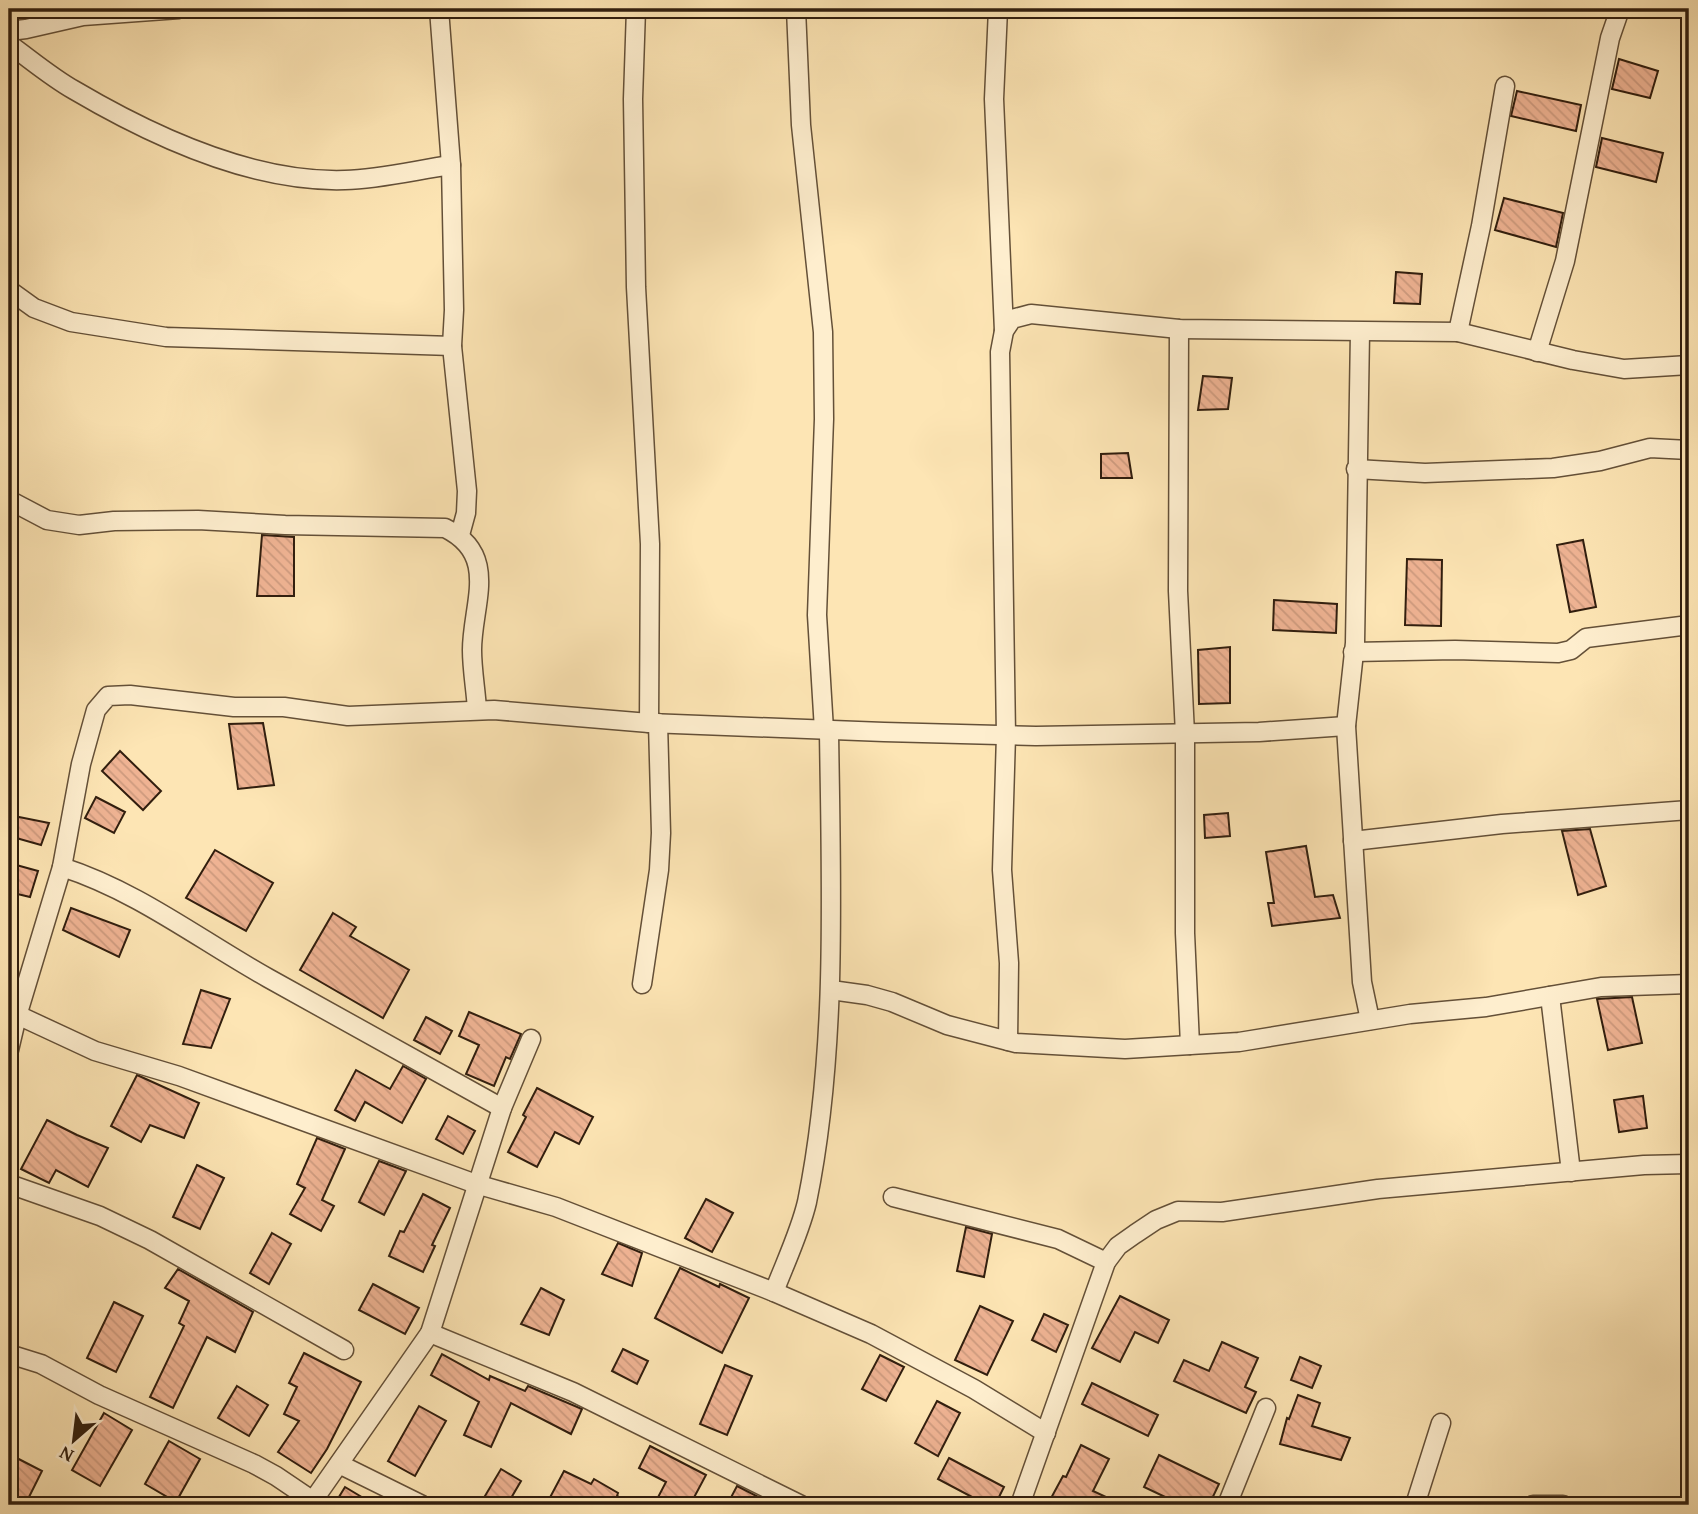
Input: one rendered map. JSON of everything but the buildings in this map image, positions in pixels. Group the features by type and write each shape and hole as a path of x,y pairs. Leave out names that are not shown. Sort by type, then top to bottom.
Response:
{"street":[{"path":"9,31 83,16 179,9"},
{"path":"439,9 451,165 454,310 452,346 467,491 466,513 460,536"},
{"path":"636,9 633,99 636,287 650,544 653,723 661,833 659,870 642,984"},
{"path":"774,1292 806,1205 820,1112 831,990 827,731 817,615 824,419 823,332 801,125 796,9"},
{"path":"998,9 994,99 1004,331 1000,352 1006,735 1002,870 1009,962 1008,1041"},
{"path":"1537,352 1565,261 1609,38 1620,9"},
{"path":"9,44 72,90 208,155 256,171 346,180 451,165"},
{"path":"1458,332 1481,226 1505,86"},
{"path":"9,290 34,308 71,322 166,337 452,346"},
{"path":"1004,331 1012,319 1031,314 1179,329 1458,332 1537,352 1624,369 1689,365"},
{"path":"1179,329 1178,591 1185,734 1185,933 1190,1045"},
{"path":"1360,332 1353,652 1346,726 1362,982 1370,1020"},
{"path":"1356,469 1425,473 1553,468 1600,461 1650,448 1689,450"},
{"path":"9,500 47,520 79,525 114,521 198,520 285,525 445,528 460,536 471,548 479,566 480,592 472,650 477,710"},
{"path":"1353,652 1455,650 1558,653 1571,650 1586,638 1689,625"},
{"path":"9,1050 13,1013 62,867 84,753 96,709 108,696 130,695 233,707 284,707 348,716 477,710 535,712 653,723 827,731 1006,735 1185,734 1346,726"},
{"path":"1353,841 1502,824 1689,810"},
{"path":"62,867 121,890 268,978 502,1108"},
{"path":"831,990 892,1002 947,1025 1008,1041 1125,1049 1239,1042 1410,1014 1486,1007 1601,987 1689,984"},
{"path":"1550,996 1571,1172"},
{"path":"13,1013 94,1051 179,1076 476,1184 556,1208 774,1292 871,1334 974,1389 1046,1433"},
{"path":"9,1354 41,1364 99,1395 254,1464 276,1476 311,1503 430,1333 502,1108 531,1039"},
{"path":"1020,1505 1106,1262 1118,1246 1156,1220 1178,1211 1222,1212 1378,1189 1689,1164"},
{"path":"9,1184 100,1216 150,1240 344,1350"},
{"path":"893,1197 1058,1239 1106,1262"},
{"path":"430,1333 573,1392 801,1505"},
{"path":"1227,1505 1266,1408"},
{"path":"1415,1505 1441,1423"},
{"path":"339,1464 422,1505"},
{"path":"1532,1505 1563,1505"}]}
